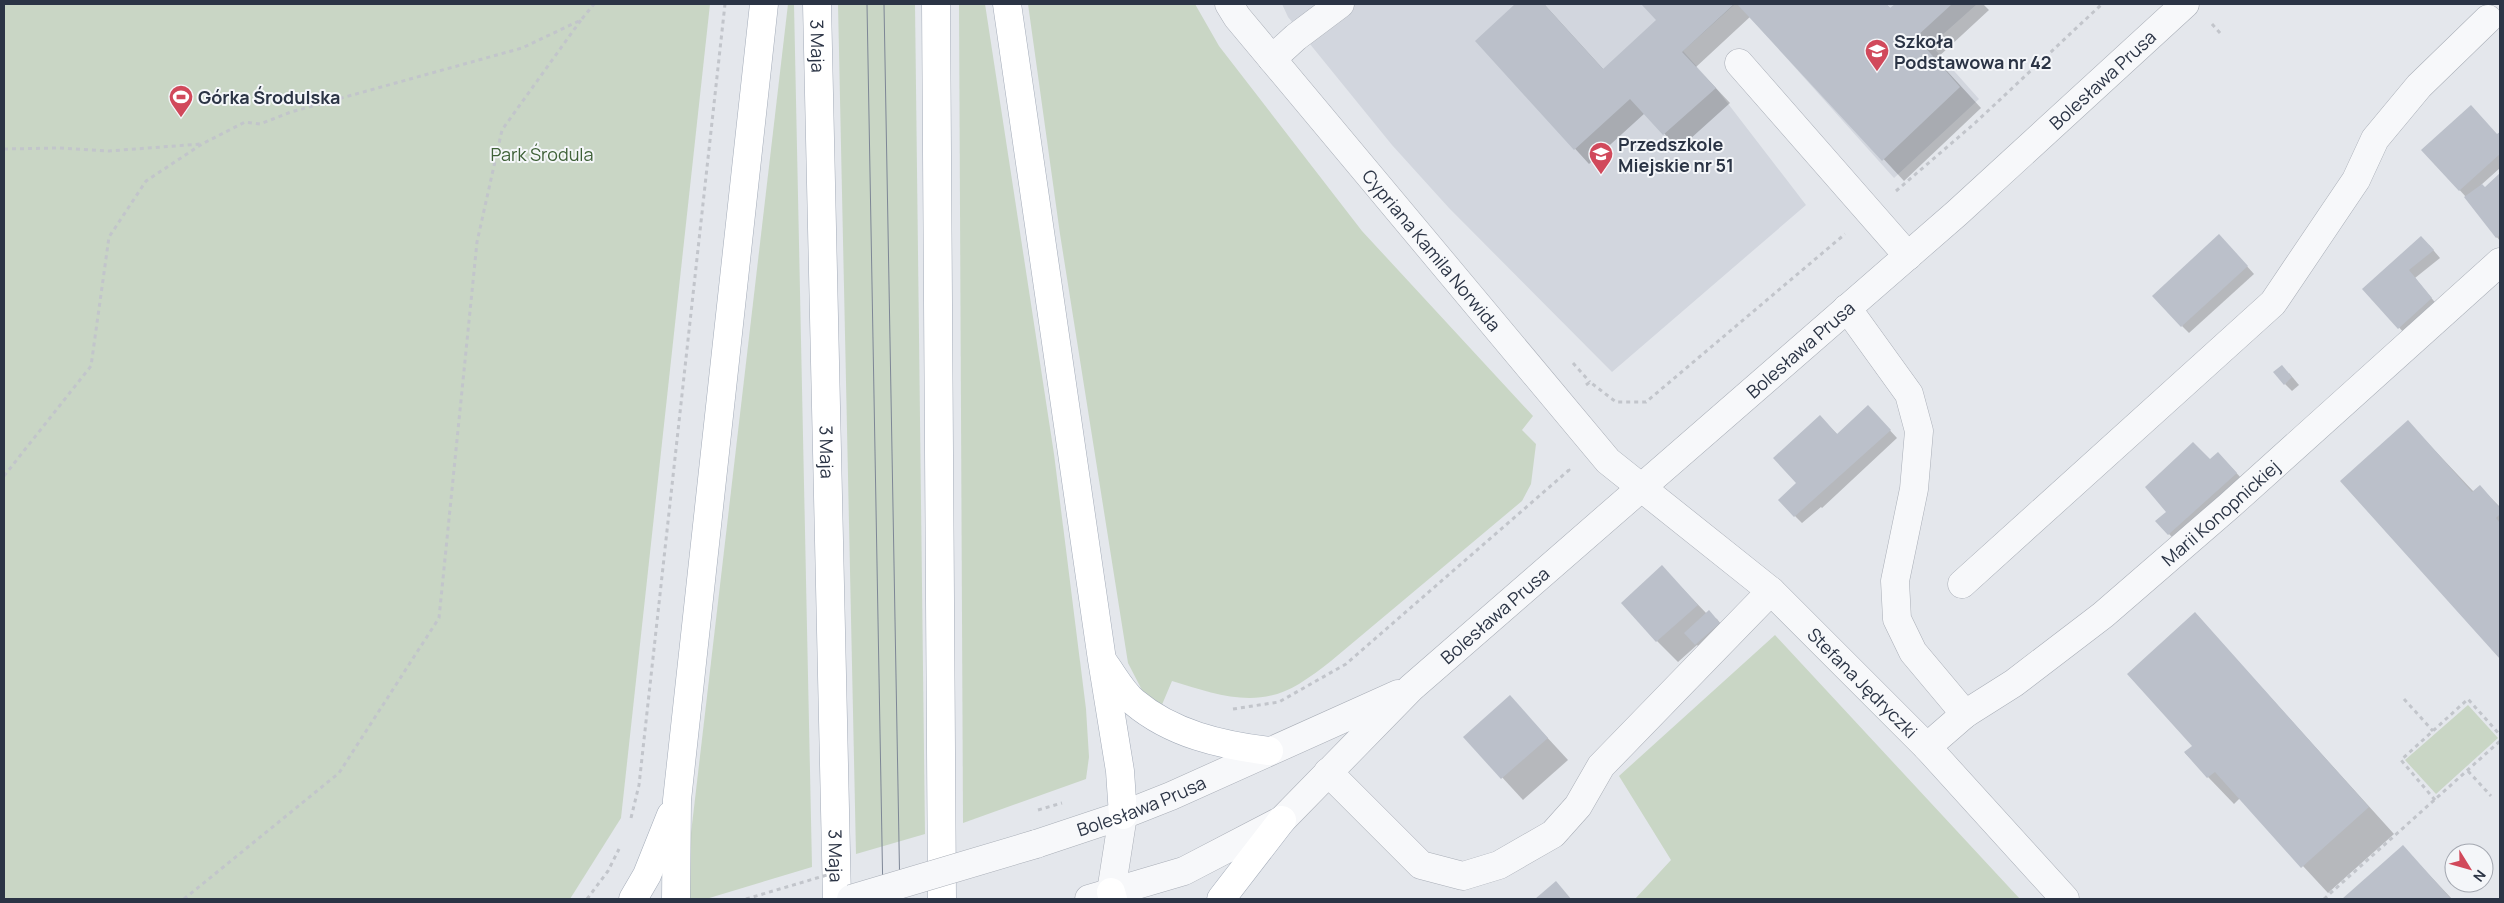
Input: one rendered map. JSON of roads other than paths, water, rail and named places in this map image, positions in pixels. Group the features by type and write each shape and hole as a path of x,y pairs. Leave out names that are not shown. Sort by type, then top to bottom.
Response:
{"main road":[{"path":"676,899 677,800 764,4"},
{"name":"3 Maja","path":"816,4 837,899"},
{"path":"936,4 942,899"},
{"path":"1007,4 1102,660 1120,772 1123,815"},
{"path":"1102,660 1132,701 1157,719 1178,729 1225,745 1269,751"},
{"path":"633,899 647,875 677,800"},
{"path":"1221,899 1282,820"}],"street":[{"name":"Cypriana Kamila Norwida","path":"1229,4 1237,17 1561,408 1608,461 1641,489"},
{"path":"1272,59 1296,37 1340,4"},
{"name":"Bolesława Prusa","path":"1104,897 1184,871 1282,820 1411,688 1908,256 2185,4"},
{"path":"1962,584 2273,303 2356,180 2375,139 2419,86 2488,18"},
{"path":"1739,63 1872,212 1908,256"},
{"name":"Marii Konopnickiej","path":"1927,747 1965,714 2014,683 2103,615 2229,506 2500,262"},
{"path":"1847,308 1909,394 1919,431 1914,489 1895,582 1896,618 1913,652 1965,714"},
{"name":"Stefana Jędryczki","path":"1641,489 1683,518 1771,591 1927,747 2065,899"},
{"path":"1328,772 1421,865 1462,876 1499,866 1553,834 1578,806 1601,766 1771,591"},
{"name":"Bolesława Prusa","path":"851,899 1036,844 1123,815 1411,688"},
{"path":"1104,897 1123,815"}],"tram line":[{"path":"867,4 883,899"},
{"path":"884,4 900,899"}],"place":[{"name":"Szkoła Podstawowa nr 42","path":"1877,72"},
{"name":"Górka Środulska","path":"181,118"},
{"name":"Przedszkole Miejskie nr 51","path":"1601,175"}],"park label":[{"name":"Park Środula","path":"542,154"}]}
